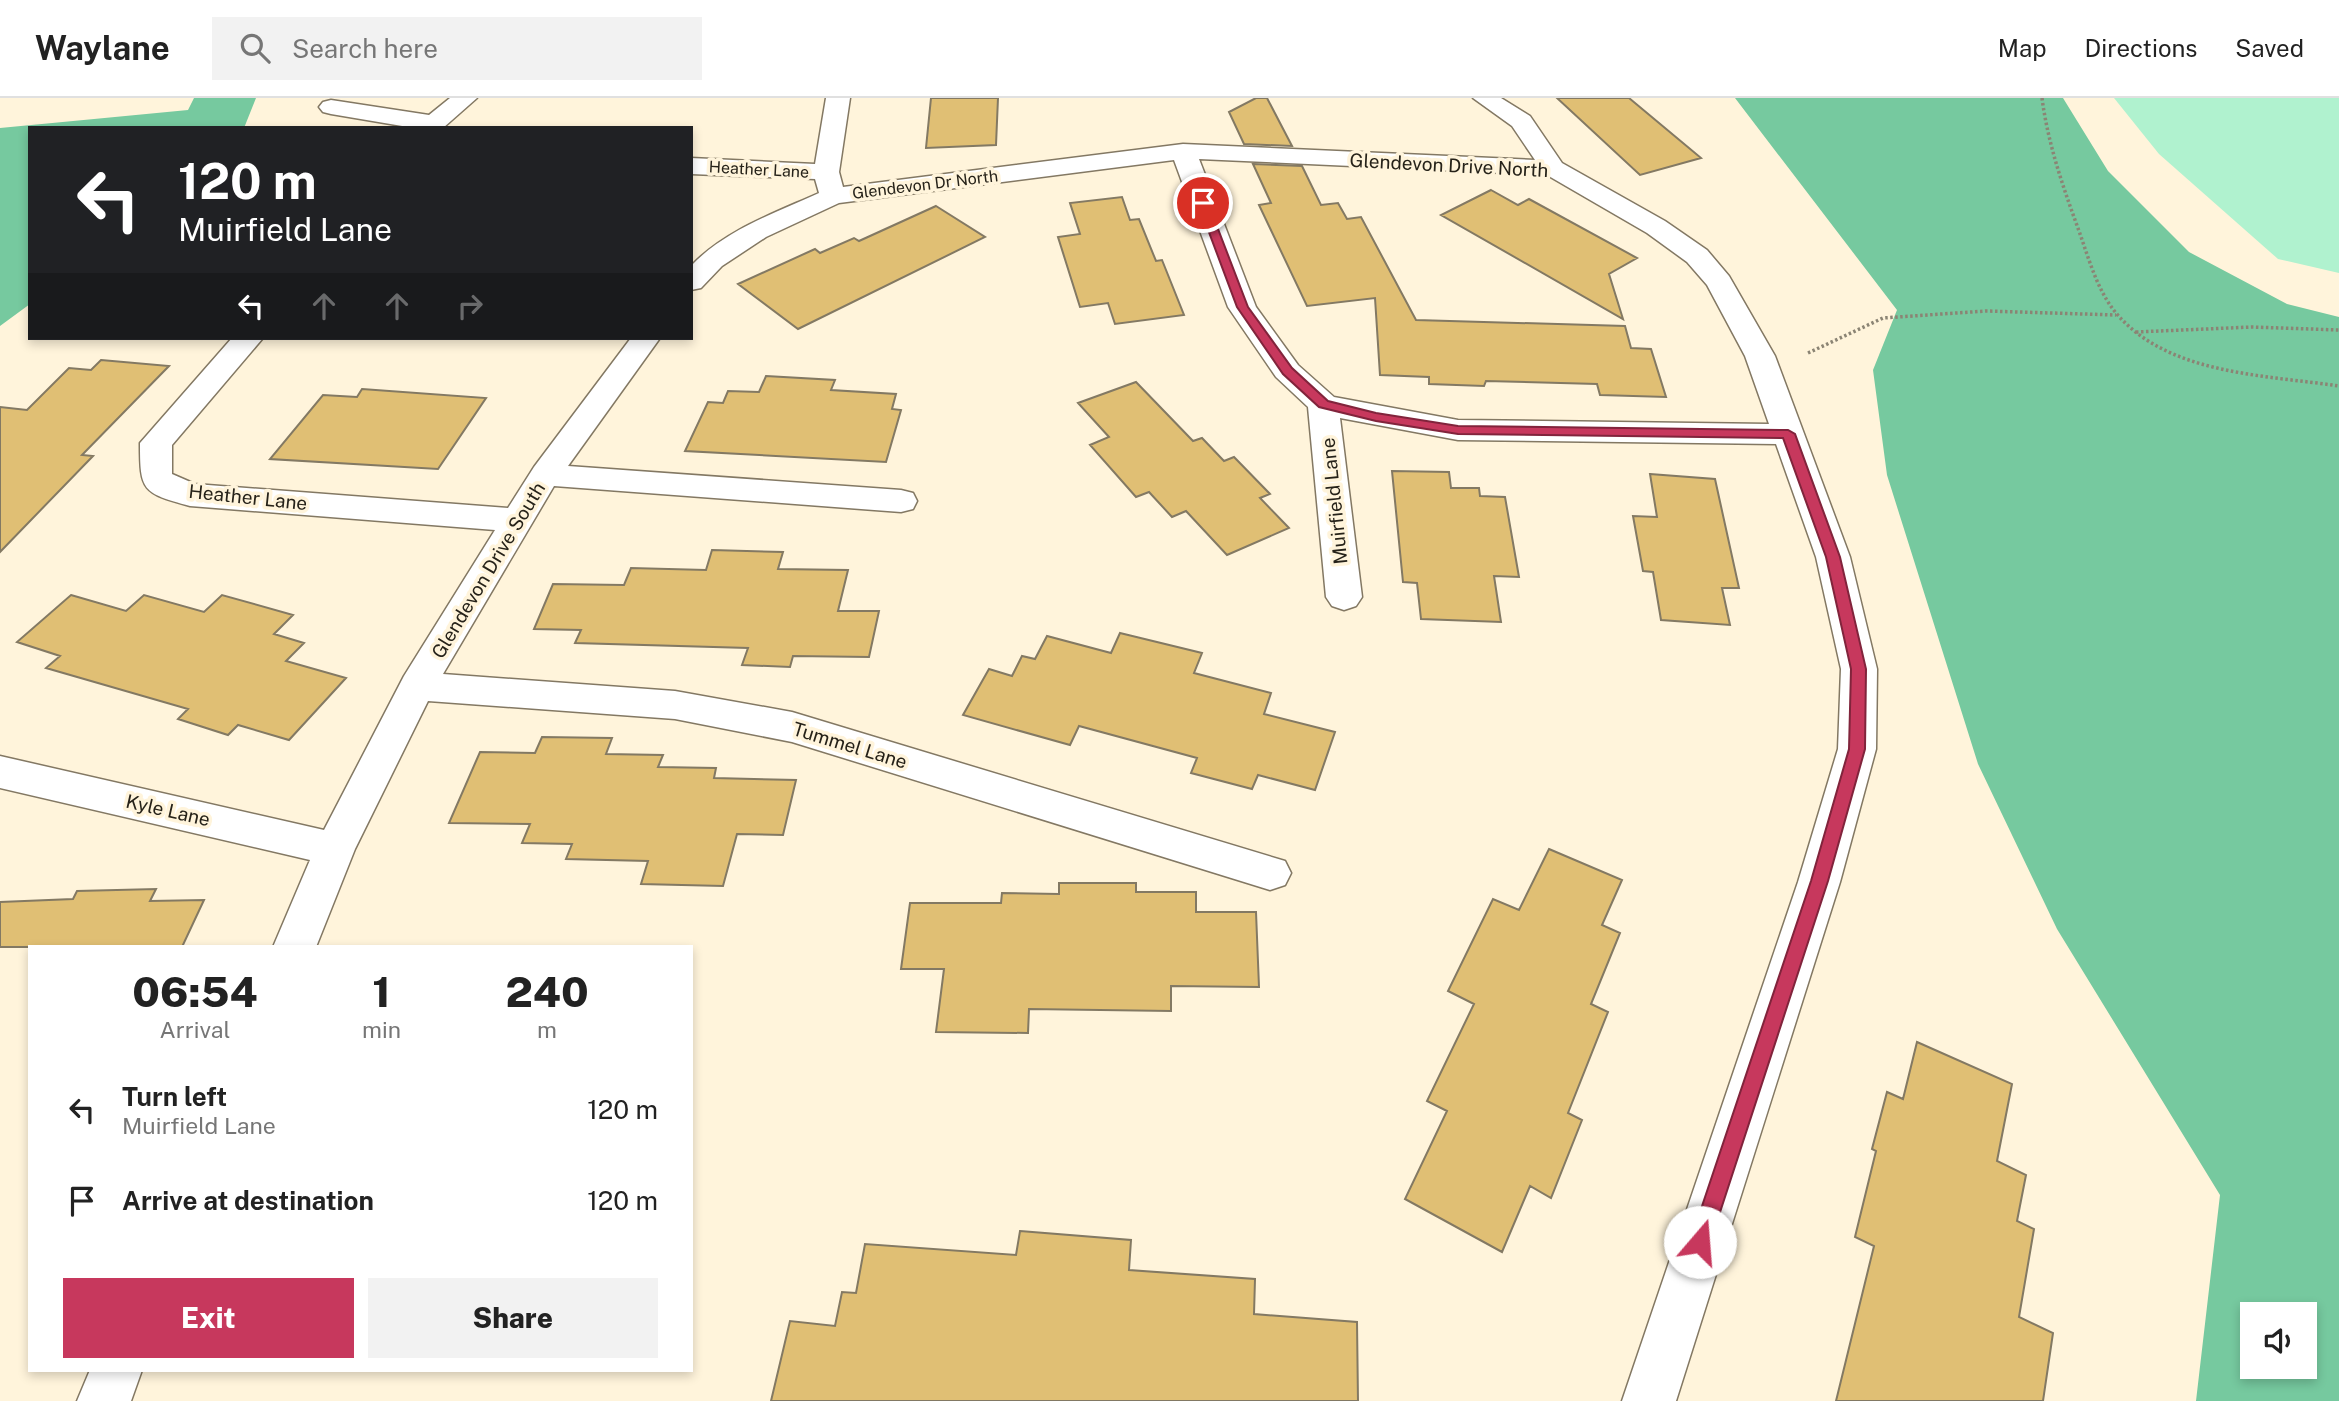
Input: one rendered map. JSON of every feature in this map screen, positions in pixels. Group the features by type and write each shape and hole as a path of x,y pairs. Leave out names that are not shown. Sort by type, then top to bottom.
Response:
{"street":[{"path":"331,107 429,126 465,98"},
{"path":"830,184 838,98"},
{"path":"1485,98 1521,121 1553,168"},
{"name":"Glendevon Dr North","path":"693,280 712,260 830,184 1183,151"},
{"name":"Glendevon Drive North","path":"1183,151 1553,168 1656,227 1697,256 1719,282 1760,356 1833,557 1859,669 1857,749 1819,881 1649,1401"},
{"name":"Muirfield Lane","path":"1183,151 1242,307 1287,371 1323,404 1376,417 1458,430 1788,434"},
{"name":"Heather Lane","path":"693,166 830,184"},
{"name":"Heather Lane","path":"246,340 156,443 156,480 190,495 518,520"},
{"path":"545,475 645,340"},
{"name":"Muirfield Lane","path":"1323,404 1344,597"},
{"name":"Glendevon Drive South","path":"295,945 335,849 417,686 545,475 901,501"},
{"name":"Tummel Lane","path":"417,686 675,705 792,727 1270,873"},
{"name":"Kyle Lane","path":"0,772 335,849"},
{"path":"104,1401 116,1372"}],"path":[{"path":"2042,98 2052,159 2092,268 2117,315 2135,332 2182,357 2218,366 2339,386"},
{"path":"1760,356 1806,353 1883,318 1986,311 2117,315"},
{"path":"2135,332 2252,327 2339,330"}],"green space":[{"path":"194,98 256,98 245,126 28,126 28,305 0,326 0,128 188,110"},
{"path":"1735,98 2063,98 2108,171 2189,252 2287,304 2339,317 2339,1401 2196,1401 2220,1195 2057,929 1978,764 1887,475 1873,370 1897,310"},
{"path":"2114,98 2339,98 2339,273 2278,259 2159,154"}],"building":[{"path":"931,98 998,98 996,145 926,148"},
{"path":"1256,98 1267,98 1292,146 1244,144 1229,112"},
{"path":"1557,98 1629,98 1701,158 1640,175"},
{"path":"1253,164 1302,166 1321,205 1338,203 1347,219 1361,217 1416,320 1625,326 1631,348 1651,349 1666,397 1600,395 1597,384 1486,381 1484,386 1429,384 1429,377 1380,375 1375,298 1307,306 1259,205 1271,203"},
{"path":"1491,190 1518,205 1529,199 1637,258 1609,274 1623,319 1441,215"},
{"path":"1122,197 1130,220 1139,219 1156,261 1162,260 1184,315 1115,324 1108,303 1080,307 1058,237 1080,234 1070,203"},
{"path":"936,206 985,237 798,329 738,284 815,249 820,253 854,238 859,241"},
{"path":"101,360 169,366 82,455 93,456 0,552 0,407 27,410 69,368 91,370"},
{"path":"766,376 835,380 831,390 896,394 892,409 901,410 886,462 685,451 708,402 723,403 728,391 759,392"},
{"path":"1136,382 1193,441 1202,438 1224,461 1234,457 1270,494 1260,498 1289,528 1227,555 1186,511 1172,517 1149,492 1136,497 1090,445 1109,437 1078,403"},
{"path":"362,389 486,398 438,469 270,459 323,395 357,397"},
{"path":"1392,471 1449,472 1451,488 1479,488 1480,496 1505,497 1519,577 1494,576 1501,622 1421,619 1417,583 1403,582"},
{"path":"1650,474 1715,479 1739,588 1722,588 1730,625 1661,620 1653,572 1643,571 1633,516 1657,517"},
{"path":"712,550 783,552 778,569 848,570 838,611 879,611 869,657 793,656 790,667 742,665 748,648 575,643 581,630 534,629 553,584 624,585 631,568 706,570"},
{"path":"71,595 126,611 144,595 204,612 222,595 293,615 274,634 304,643 286,661 346,678 289,740 238,725 228,735 178,719 188,709 46,668 60,656 17,642"},
{"path":"1120,633 1202,653 1194,673 1271,693 1264,714 1335,732 1315,790 1258,775 1252,789 1191,773 1197,758 1079,726 1070,745 963,715 989,669 1012,676 1022,656 1035,659 1047,636 1111,653"},
{"path":"542,737 612,738 606,754 663,755 658,767 716,768 714,778 796,780 783,835 737,834 723,886 641,884 648,861 566,859 572,844 522,843 530,824 449,823 480,752 535,753"},
{"path":"1549,849 1622,880 1602,925 1620,933 1591,1004 1608,1012 1568,1113 1582,1120 1551,1198 1530,1186 1502,1252 1405,1199 1447,1111 1427,1101 1474,1004 1448,991 1493,899 1519,910"},
{"path":"1059,883 1136,883 1136,892 1196,892 1196,912 1256,912 1259,987 1171,986 1171,1011 1029,1009 1028,1033 936,1032 944,969 901,969 910,903 1001,903 1002,893 1059,894"},
{"path":"156,889 150,901 204,900 183,945 0,947 0,902 73,899 77,891"},
{"path":"1917,1042 2012,1084 1997,1161 2026,1175 2017,1221 2034,1229 2019,1317 2053,1333 2043,1401 1836,1401 1874,1246 1855,1237 1876,1151 1872,1149 1887,1092 1903,1099"},
{"path":"1020,1231 1131,1240 1129,1270 1255,1279 1254,1314 1357,1322 1358,1401 771,1401 790,1321 835,1326 842,1292 856,1293 865,1244 1016,1255"}],"route":[{"path":"1203,203 1242,307 1287,371 1323,404 1376,417 1458,430 1788,434 1833,557 1859,669 1857,749 1819,881 1700,1242"}]}
